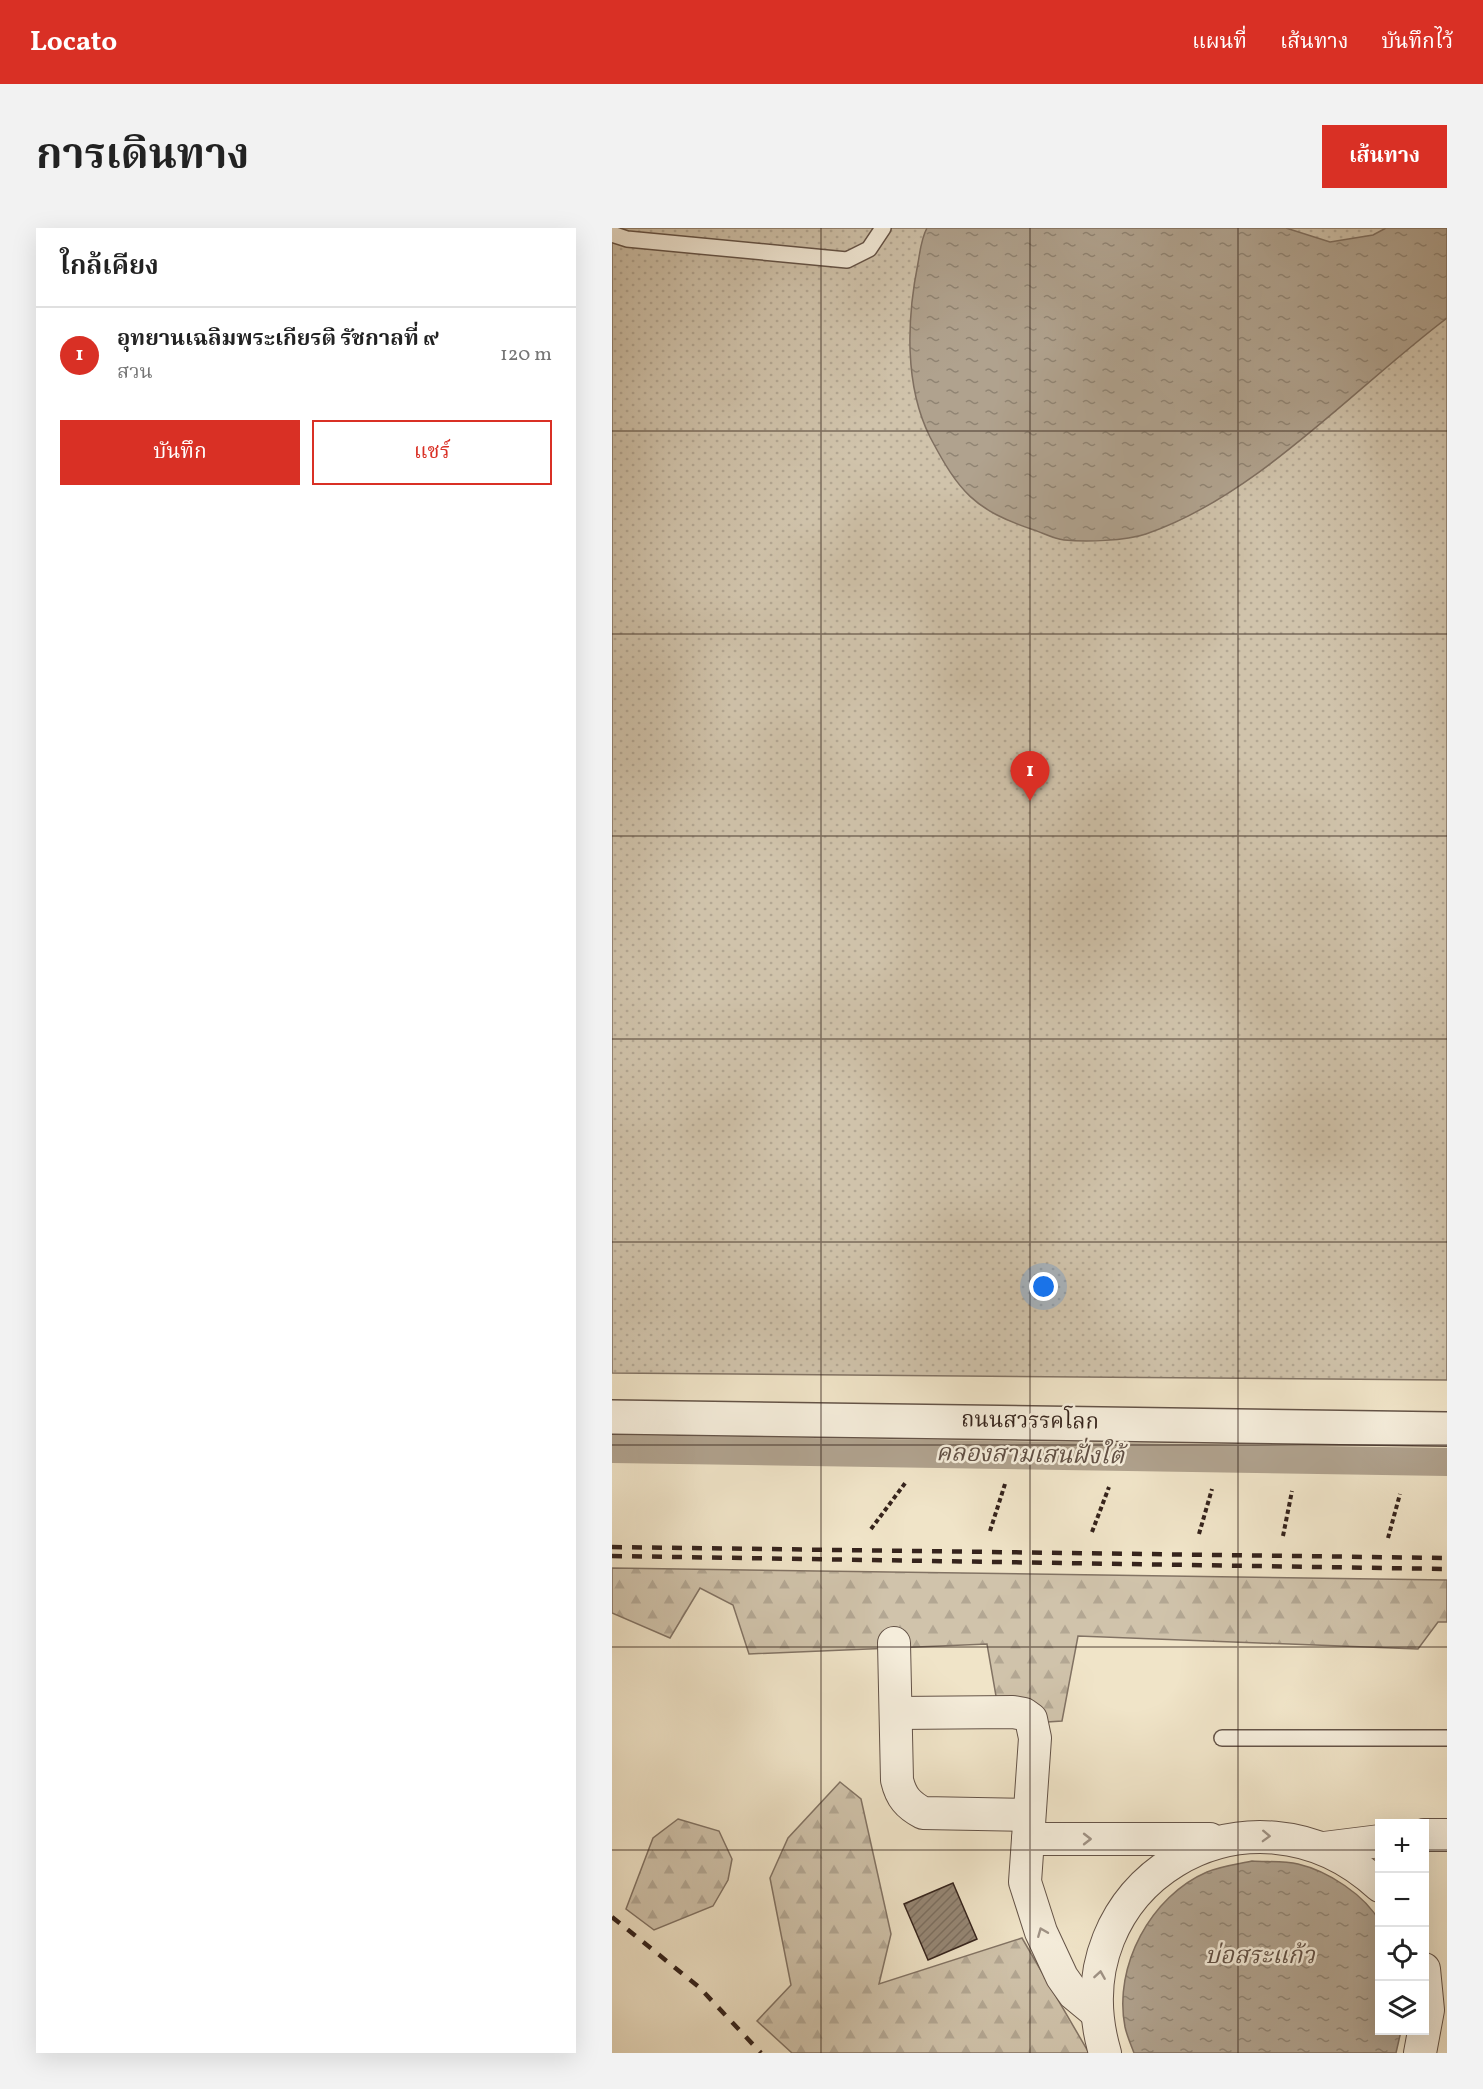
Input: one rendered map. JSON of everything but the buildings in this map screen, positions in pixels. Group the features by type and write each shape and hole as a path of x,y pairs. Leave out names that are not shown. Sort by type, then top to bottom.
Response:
{"street":[{"name":"ถนนสวรรคโลก","path":"612,1417 1447,1429"},
{"path":"894,1642 897,1780 901,1795 923,1813 1028,1827 1230,1839 1278,1837 1301,1840 1345,1858 1375,1882"},
{"path":"897,1713 1013,1712 1024,1714 1031,1719 1035,1738 1025,1882 1041,1932 1062,1977 1074,1994 1097,2013"},
{"path":"1429,1835 1447,1835"},
{"path":"1106,2053 1097,2013 1099,1977 1108,1942 1131,1901 1165,1868 1207,1845 1230,1839"},
{"path":"1324,1848 1375,1841"},
{"path":"1421,2049 1428,2010 1426,1981"},
{"path":"1421,2049 1447,2021"}],"lane":[{"path":"612,234 627,239 847,260 869,249 883,228"},
{"path":"1222,1738 1447,1738"}],"path":[{"path":"871,1529 906,1482"},
{"path":"990,1531 1005,1484"},
{"path":"1092,1532 1109,1487"},
{"path":"1199,1534 1212,1489"},
{"path":"1282,1536 1292,1491"},
{"path":"1388,1538 1400,1494"}],"green space":[{"path":"612,228 1447,228 1447,1380 612,1373"},
{"path":"612,1568 1447,1580 1447,1622 1438,1622 1418,1649 1078,1636 1062,1721 1001,1725 987,1644 749,1654 733,1605 700,1588 670,1638 612,1613"},
{"path":"840,1782 861,1799 891,1934 879,1984 1022,1938 1089,2053 792,2053 757,2021 791,1985 770,1878 788,1838"},
{"path":"678,1819 719,1831 732,1859 728,1880 713,1906 654,1930 626,1909 653,1838"}],"water":[{"path":"927,228 1286,228 1330,242 1373,235 1386,228 1447,228 1447,318 1303,438 1227,494 1187,517 1146,534 1127,538 1083,541 1060,539 1013,523 970,497 950,472 930,437 916,396 910,351 914,284 923,237"},
{"name":"บ่อสระแก้ว","path":"1252,1861 1293,1863 1310,1867 1333,1878 1365,1903 1375,1915 1375,2035 1400,2035 1396,2053 1134,2053 1125,2027 1123,2004 1125,1980 1140,1936 1153,1916 1187,1883 1207,1872"}],"waterway":[{"name":"คลองสามเสนฝั่งใต้","path":"612,1449 1447,1462"}],"railway":[{"path":"612,1547 1447,1558"},
{"path":"612,1556 1447,1569"},
{"path":"612,1917 699,1987 761,2053"}],"place":[{"name":"อุทยานเฉลิมพระเกียรติ รัชกาลที่ ๙","path":"1030,801"}]}
